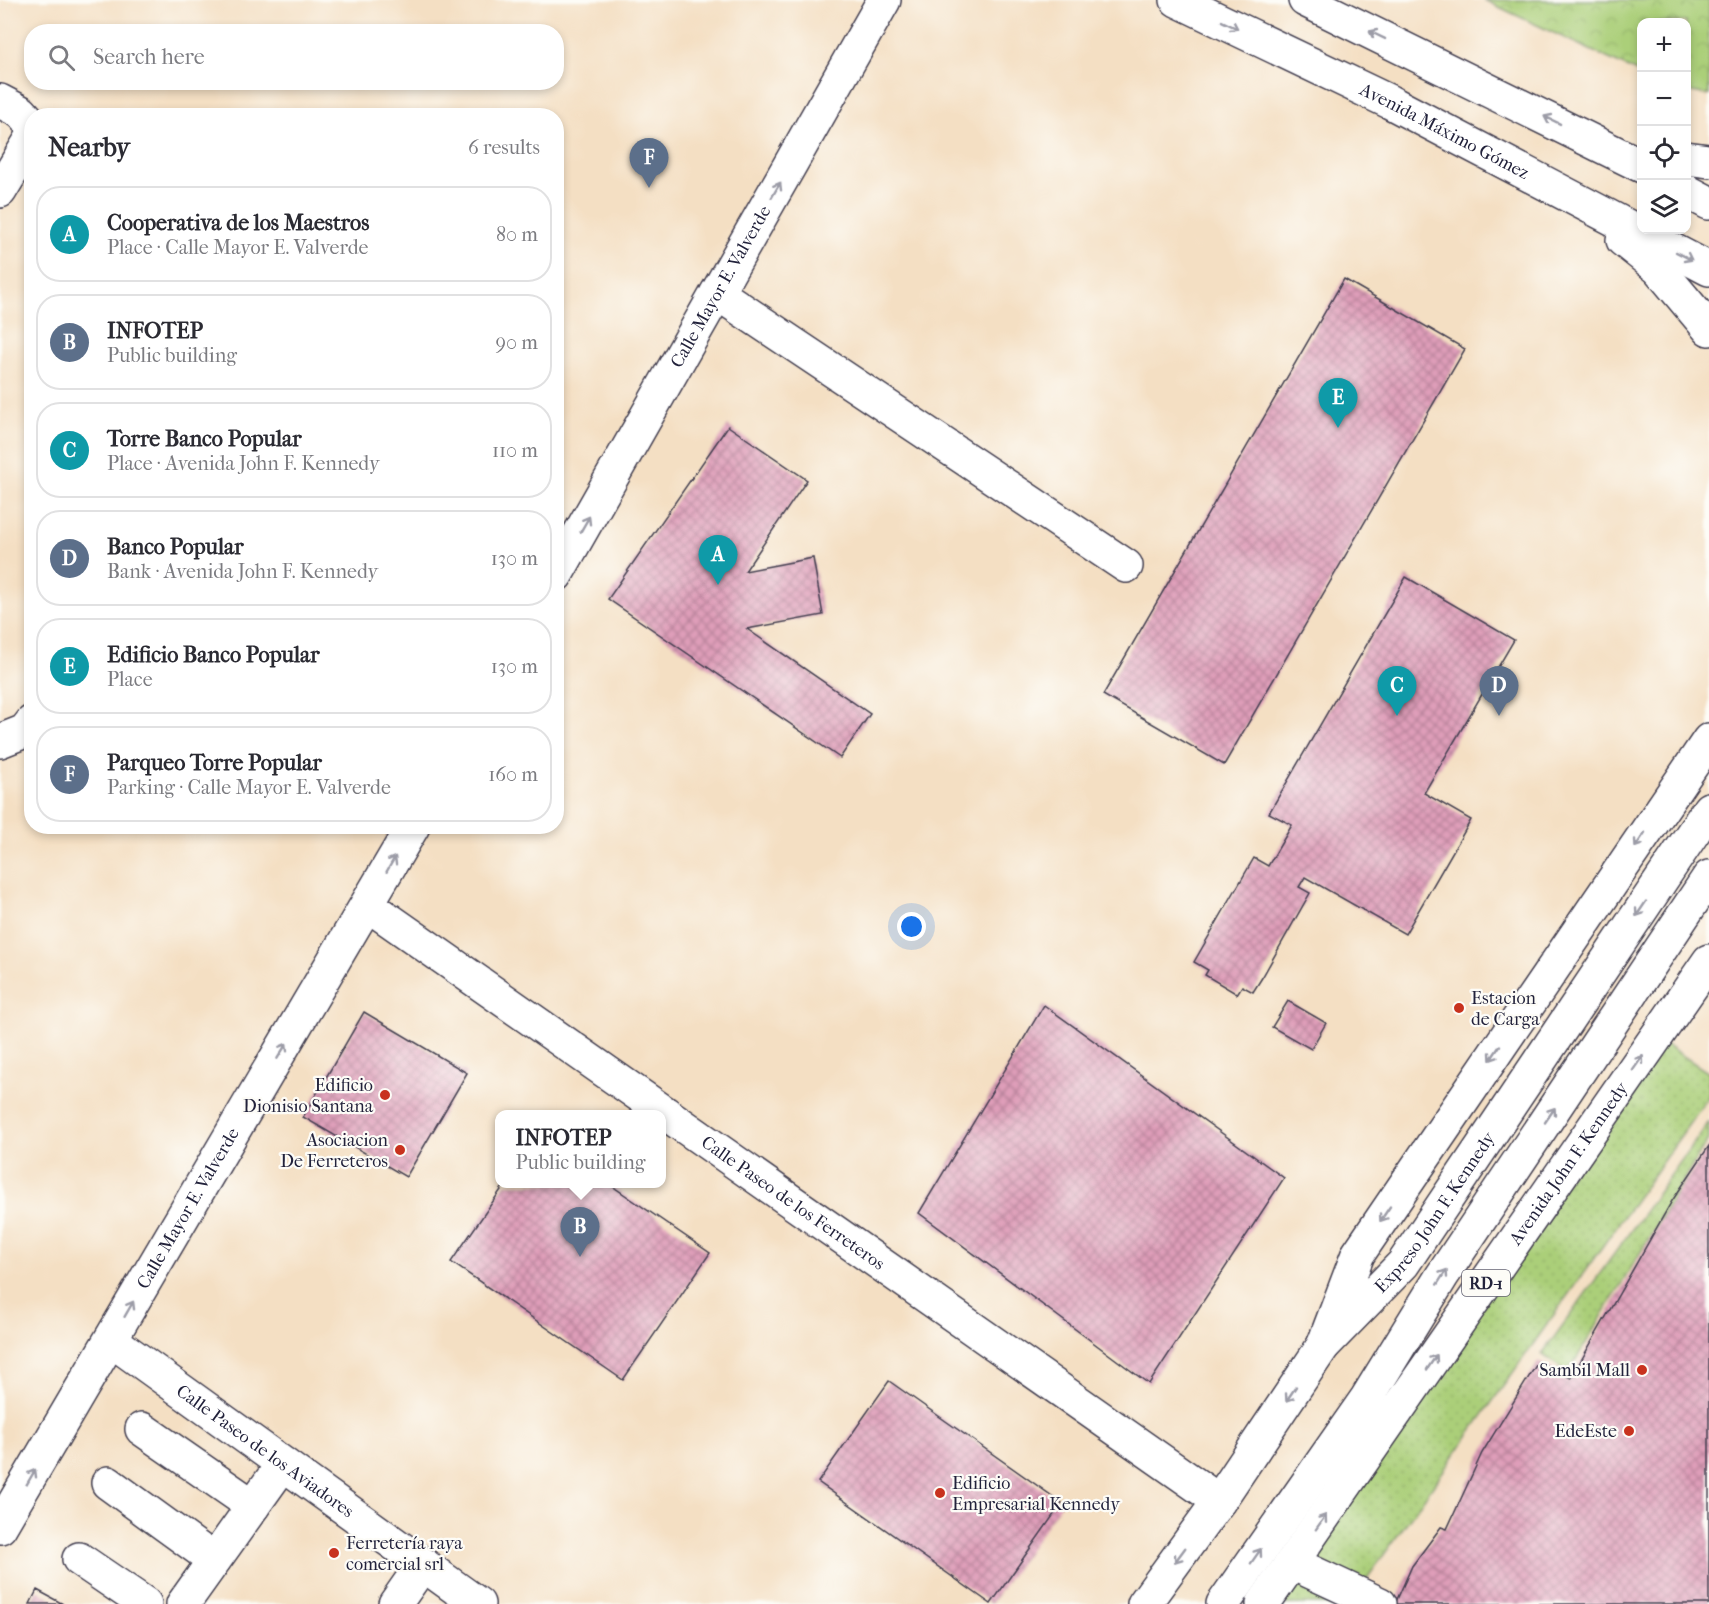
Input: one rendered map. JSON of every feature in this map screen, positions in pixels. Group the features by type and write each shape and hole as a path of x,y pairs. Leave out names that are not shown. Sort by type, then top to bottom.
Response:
{"main road":[{"name":"Calle Mayor E. Valverde","path":"564,560 884,0"},
{"name":"Avenida Máximo Gómez","path":"1177,0 1390,102 1709,269"},
{"path":"1305,0 1637,164"},
{"path":"0,101 24,115"},
{"path":"1598,143 1637,149"},
{"path":"0,191 24,151"},
{"path":"1691,159 1709,161"},
{"path":"1691,194 1709,203"},
{"path":"1572,199 1658,268 1709,329"},
{"path":"717,293 1126,566"},
{"path":"1666,802 1709,722"},
{"path":"0,741 24,731"},
{"path":"1323,1346 1358,1254 1709,740"},
{"name":"Expreso John F. Kennedy","path":"1144,1604 1219,1501 1323,1346 1403,1264 1709,809"},
{"name":"Calle Mayor E. Valverde","path":"0,1527 408,834"},
{"name":"RD-1","path":"1223,1604 1367,1398 1442,1276 1709,877"},
{"name":"Calle Paseo de los Ferreteros","path":"368,905 661,1110"},
{"name":"Avenida John F. Kennedy","path":"1263,1604 1709,962"},
{"name":"Calle Paseo de los Ferreteros","path":"666,1114 1219,1501"},
{"name":"Calle Paseo de los Aviadores","path":"111,1340 478,1604"},
{"path":"142,1429 253,1506"},
{"path":"183,1604 283,1464"},
{"path":"108,1483 214,1560"},
{"path":"79,1559 145,1604"},
{"path":"1292,1563 1380,1604"},
{"path":"395,1604 423,1564"}],"green space":[{"path":"1484,0 1709,0 1709,95 1691,92 1691,18 1637,18 1637,72"},
{"path":"1662,1042 1709,1073 1709,1096 1349,1604 1275,1604"},
{"path":"1709,1122 1709,1138 1568,1373 1542,1354"}],"building":[{"path":"1344,279 1465,349 1224,765 1103,695"},
{"path":"728,426 807,480 745,571 813,558 823,615 747,629 870,714 840,758 608,599"},
{"path":"1406,577 1514,640 1424,793 1471,820 1405,934 1305,877 1299,887 1310,893 1263,976 1253,992 1242,986 1237,994 1205,975 1208,970 1194,962 1254,858 1268,866 1292,825 1269,813"},
{"path":"1288,1001 1326,1023 1311,1049 1272,1027"},
{"path":"1044,1005 1284,1178 1149,1384 919,1213"},
{"name":"Edificio Dionisio Santana","path":"364,1012 467,1073 406,1177 303,1117"},
{"name":"Sambil Mall","path":"1709,1146 1709,1604 1395,1604 1412,1566 1441,1527 1447,1529 1482,1453 1538,1362 1571,1378 1672,1201"},
{"path":"502,1188 615,1188 710,1253 623,1380 451,1262"},
{"name":"Edificio Empresarial Kennedy","path":"889,1381 1062,1503 991,1604 818,1482"},
{"path":"37,1590 63,1604 30,1604"}],"place":[{"name":"Parqueo Torre Popular","path":"649,188"},
{"name":"Edificio Banco Popular","path":"1338,428"},
{"name":"Cooperativa de los Maestros","path":"718,585"},
{"name":"Torre Banco Popular","path":"1397,716"},
{"name":"Banco Popular","path":"1499,716"},
{"name":"Estacion de Carga","path":"1459,1008"},
{"name":"Edificio Dionisio Santana","path":"385,1095"},
{"name":"Asociacion De Ferreteros","path":"400,1150"},
{"name":"INFOTEP","path":"580,1257"},
{"name":"Sambil Mall","path":"1642,1370"},
{"name":"EdeEste","path":"1629,1431"},
{"name":"Edificio Empresarial Kennedy","path":"940,1493"},
{"name":"Ferretería raya comercial srl","path":"334,1553"}]}
